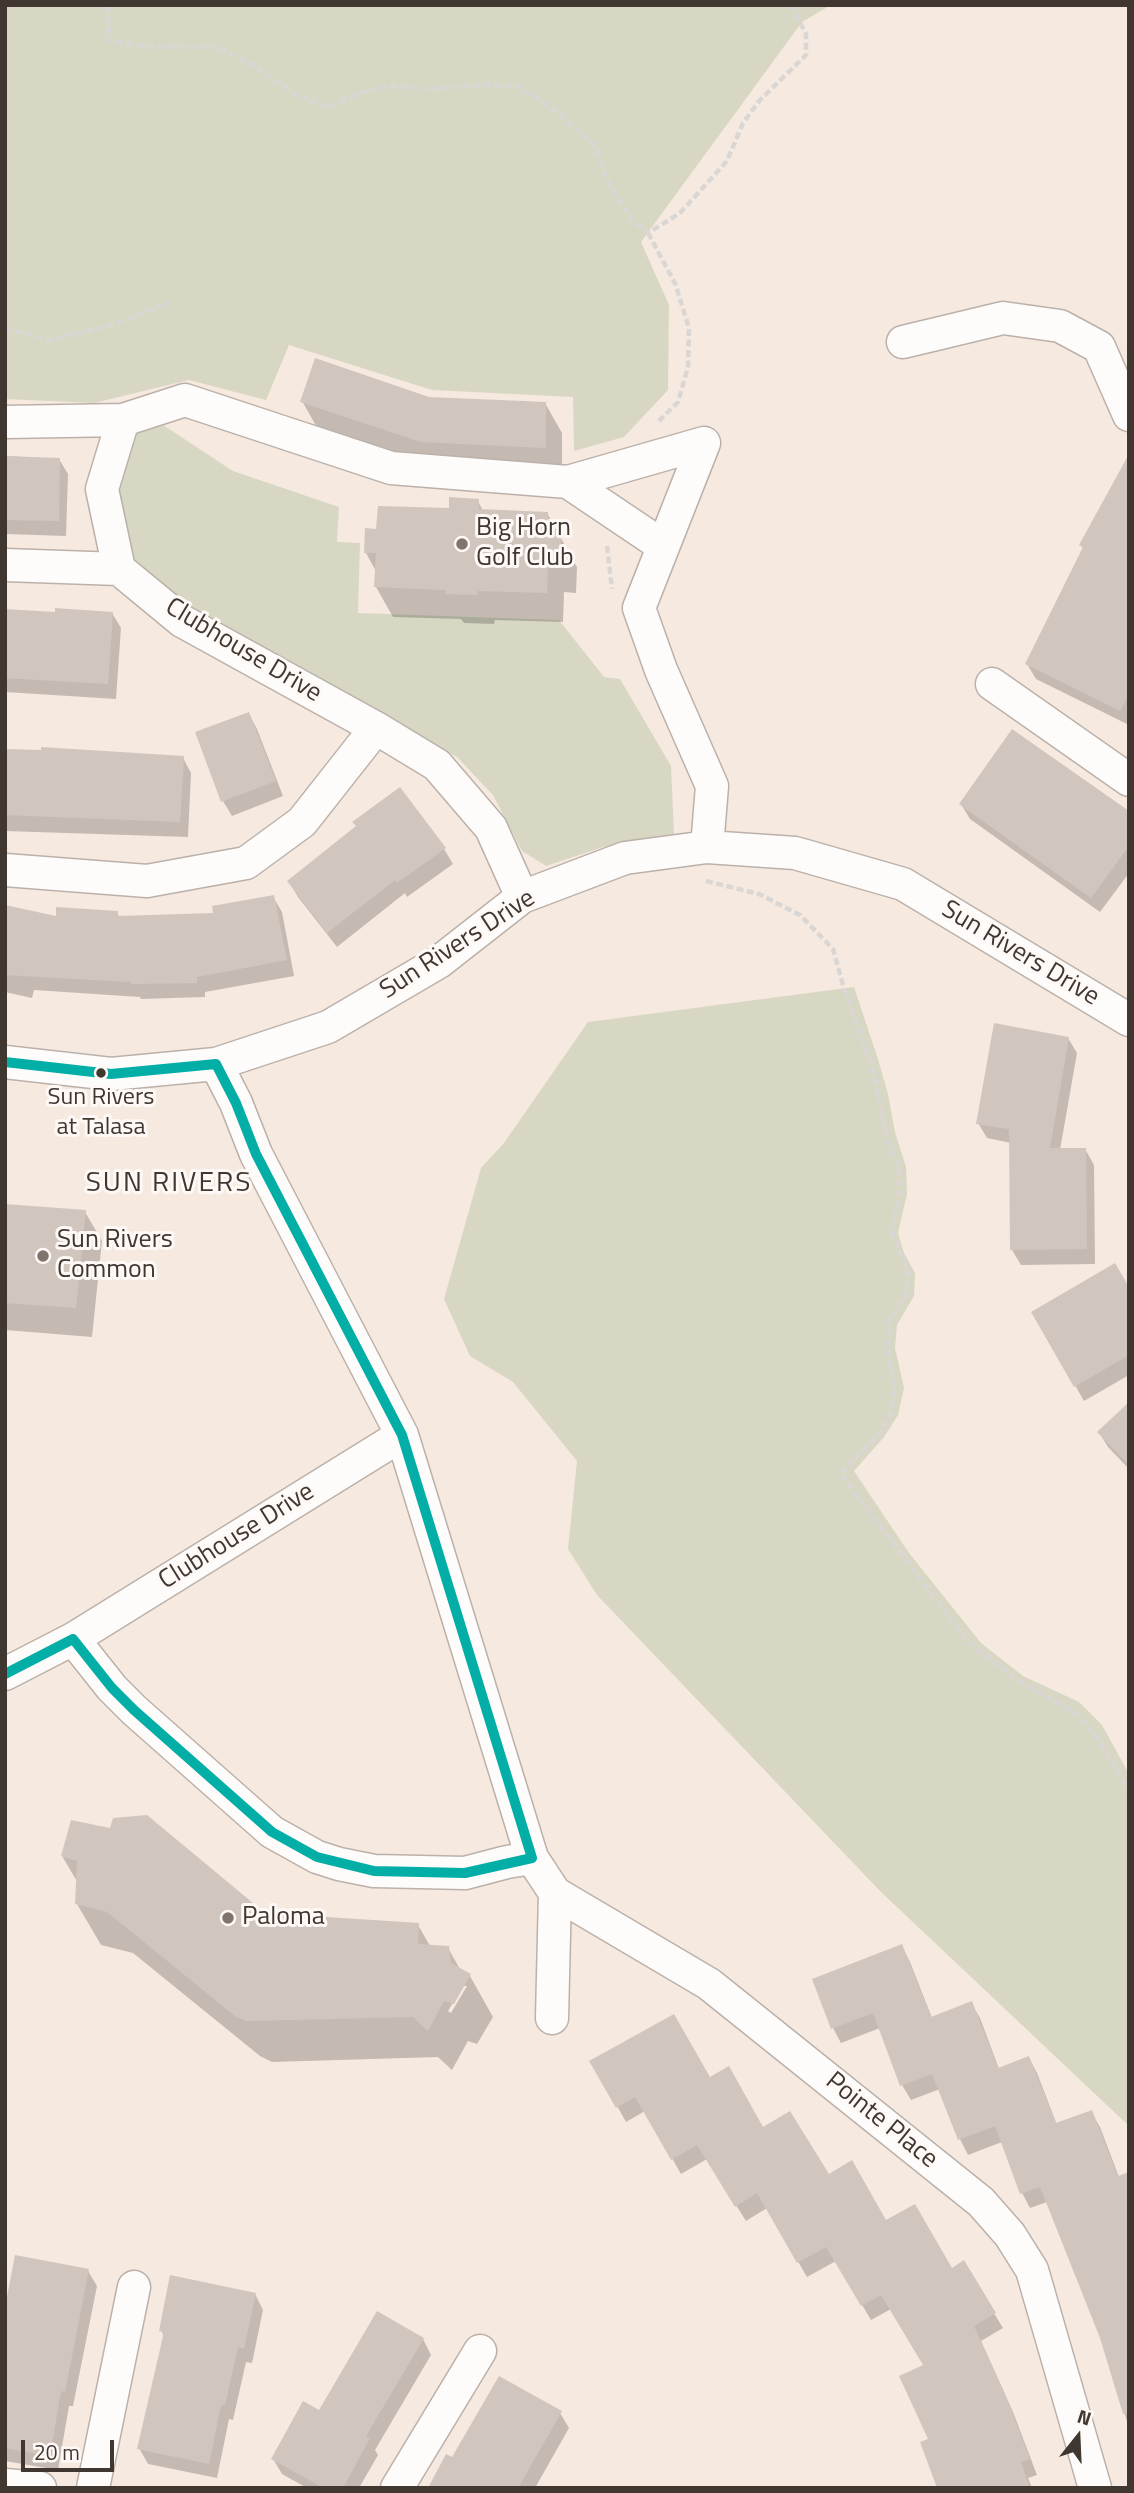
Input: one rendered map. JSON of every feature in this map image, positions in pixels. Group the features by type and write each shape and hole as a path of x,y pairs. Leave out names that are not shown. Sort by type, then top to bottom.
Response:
{"street":[{"path":"903,342 1003,318 1060,326 1099,347 1128,415"},
{"path":"5,422 123,420 185,400 391,468 568,482 704,443 639,608 662,670 712,786 707,847"},
{"path":"5,565 119,569 102,489 123,420"},
{"path":"568,482 663,546"},
{"name":"Clubhouse Drive","path":"119,569 182,621 438,765 491,828 522,897"},
{"path":"992,684 1129,780"},
{"path":"5,870 147,881 246,863 302,822 376,728"},
{"name":"Sun Rivers Drive","path":"5,1062 111,1074 216,1064 328,1027 439,962 522,897 625,858 707,847 795,853 903,884 1129,1020"},
{"name":"Pointe Place","path":"216,1064 256,1154 402,1435 532,1858 555,1893 709,1984 981,2202 1010,2235 1032,2270 1095,2488"},
{"name":"Clubhouse Drive","path":"5,1674 74,1639 402,1435"},
{"path":"74,1639 111,1688 134,1710 272,1832 297,1847 339,1864 374,1871 464,1873 532,1858"},
{"path":"552,2018 555,1893"},
{"path":"93,2488 134,2287"},
{"path":"397,2488 480,2351"},
{"path":"5,2485 40,2488"}],"path":[{"path":"108,5 109,40 149,47 217,47 257,67 295,94 330,107 359,93 390,86 429,89 482,85 517,86 557,112 593,143 609,184 632,220 648,233 675,283 689,328 688,367 678,402 655,425"},
{"path":"648,233 688,205 727,160 743,123 760,100 806,55 806,34 791,5"},
{"path":"5,329 49,340 116,324 170,302"},
{"path":"699,879 759,894 800,915 833,949 871,1063 888,1142 899,1167 900,1195 892,1232 908,1273 906,1295 889,1322 888,1353 895,1391 890,1415 878,1436 840,1473 969,1643 1020,1682 1077,1714 1129,1786"}],"green space":[{"path":"5,5 831,5 802,22 641,242 669,305 668,390 624,437 574,451 573,397 432,390 289,345 266,400 189,380 94,403 5,399"},
{"path":"157,421 233,471 339,507 337,542 360,543 358,613 559,620 604,677 620,679 671,766 674,834 603,847 546,866 522,851 493,795 457,757 195,614 131,560 114,509 120,462 131,436"},
{"path":"854,987 878,1059 906,1167 907,1194 898,1233 904,1253 915,1273 914,1296 897,1325 895,1348 904,1388 898,1415 884,1437 854,1471 909,1553 981,1643 1023,1676 1079,1702 1102,1725 1129,1774 1129,2126 881,1892 597,1595 568,1549 577,1461 513,1382 470,1356 444,1299 481,1168 504,1143 588,1022"}],"building":[{"path":"315,358 429,397 546,402 546,448 421,442 300,402"},
{"path":"1129,454 1129,694 1120,711 1025,664 1083,547 1079,545"},
{"path":"5,456 60,458 59,521 5,520"},
{"name":"Big Horn Golf Club","path":"449,497 479,499 479,509 548,512 548,535 561,535 560,564 548,563 547,593 478,591 478,595 445,594 446,590 374,587 376,553 364,553 365,528 376,529 378,506 449,508"},
{"path":"55,608 113,612 108,684 5,678 5,609 55,612"},
{"path":"249,712 276,781 221,802 195,732"},
{"path":"1012,729 1129,811 1129,846 1091,898 959,804"},
{"path":"41,747 184,756 180,822 5,815 5,749 41,750"},
{"path":"400,787 446,848 397,883 395,880 327,933 287,881 356,826 352,822"},
{"path":"274,895 287,960 197,977 197,983 131,984 5,975 5,905 56,916 56,907 118,911 118,916 213,913 212,906"},
{"path":"994,1023 1069,1037 1050,1148 1086,1148 1087,1249 1010,1250 1009,1129 976,1124"},
{"name":"Sun Rivers Common","path":"5,1204 86,1210 76,1308 5,1303"},
{"path":"1115,1263 1129,1287 1129,1355 1074,1387 1031,1312"},
{"path":"1129,1402 1129,1465 1097,1432"},
{"name":"Paloma","path":"147,1815 265,1913 419,1923 418,1944 449,1946 451,1963 471,1974 454,2004 444,2001 428,2031 413,2017 247,2021 235,2016 107,1912 75,1904 77,1861 61,1856 71,1820 110,1828 113,1818"},
{"path":"902,1944 931,2017 972,2001 998,2068 1029,2056 1056,2123 1092,2110 1118,2176 1129,2172 1129,2413 1123,2414 1100,2338 1040,2187 1020,2194 995,2126 958,2140 932,2074 900,2086 873,2013 831,2029 812,1979"},
{"path":"674,2014 710,2077 729,2066 763,2127 790,2111 829,2174 852,2160 886,2220 915,2204 952,2268 964,2260 996,2313 974,2326 1005,2394 1030,2459 1021,2462 1030,2488 937,2488 920,2442 928,2439 899,2376 923,2365 881,2295 861,2306 826,2247 797,2263 757,2193 735,2207 697,2145 671,2160 635,2097 616,2108 589,2061"},
{"path":"15,2255 89,2269 65,2392 61,2391 50,2456 5,2448 5,2307"},
{"path":"170,2275 256,2293 244,2348 238,2347 225,2405 221,2405 209,2464 137,2449 164,2332 159,2331"},
{"path":"377,2311 424,2338 366,2436 370,2438 343,2488 324,2488 271,2459 303,2401 319,2410"},
{"path":"499,2376 562,2411 518,2488 428,2488 446,2454 452,2457"}],"transit line":[{"path":"5,1062 111,1074 216,1064"},
{"path":"216,1064 236,1103 256,1154 402,1435 532,1858"},
{"path":"73,1639 112,1688 134,1710 272,1832 317,1857 374,1871 465,1873 532,1858"},
{"path":"5,1674 73,1639"}],"place":[{"name":"Big Horn Golf Club","path":"462,544"},
{"name":"Sun Rivers at Talasa","path":"101,1073"},
{"name":"Sun Rivers Common","path":"43,1256"},
{"name":"Paloma","path":"228,1918"}],"district":[{"name":"SUN RIVERS","path":"169,1184"}]}
